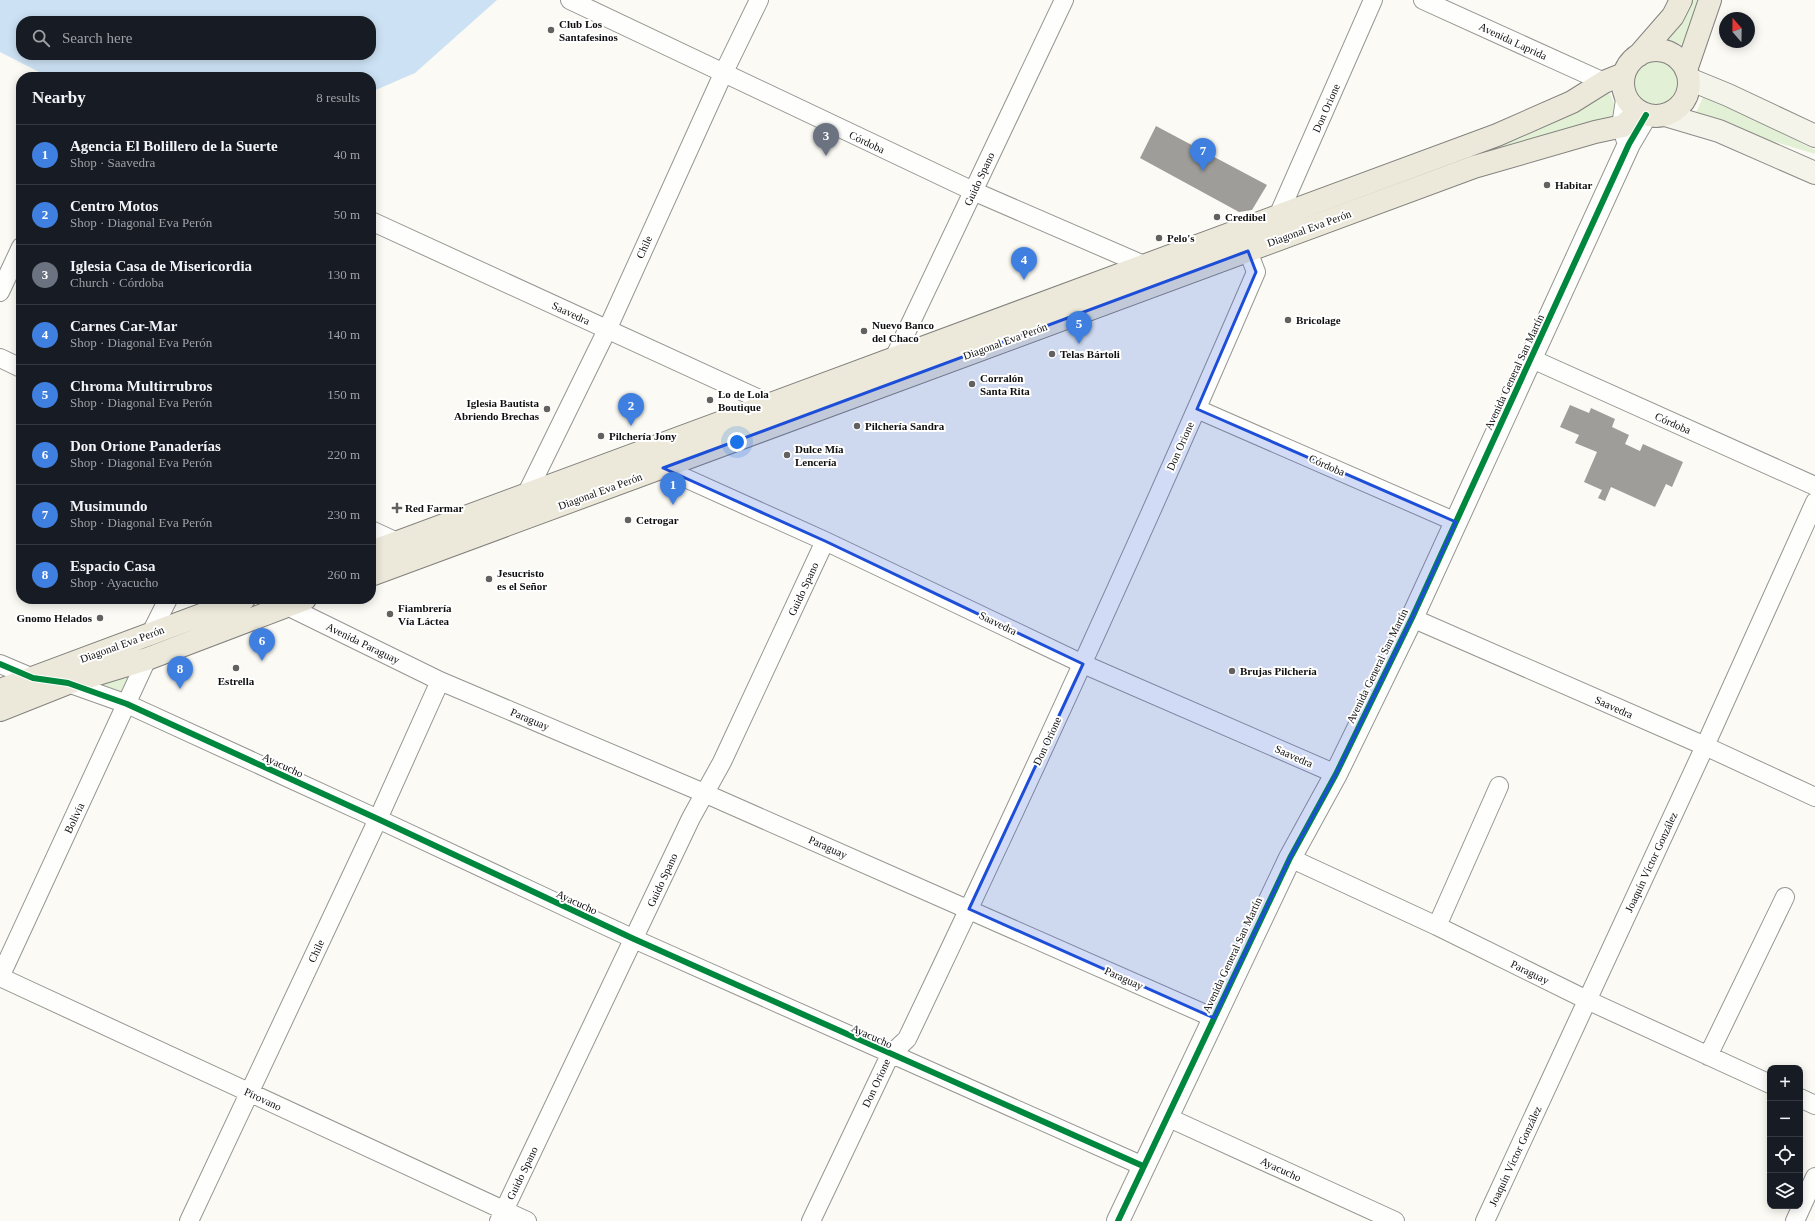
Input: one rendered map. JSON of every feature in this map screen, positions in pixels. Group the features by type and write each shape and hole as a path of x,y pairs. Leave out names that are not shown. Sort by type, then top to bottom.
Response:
{"main road":[{"path":"1638,118 1622,83 1614,78 1638,55 1673,16 1681,0"},
{"path":"1638,118 1674,111 1686,97 1688,75 1710,0"},
{"path":"1638,55 1657,50 1666,51 1674,55 1688,75 1815,136"},
{"name":"Diagonal Eva Perón","path":"376,550 1498,135 1572,102 1614,78"},
{"name":"Diagonal Eva Perón","path":"376,573 1474,168 1638,118"},
{"path":"1638,118 1719,132 1815,173"},
{"name":"Diagonal Eva Perón","path":"0,690 231,604"},
{"name":"Diagonal Eva Perón","path":"0,710 68,683 147,659 291,604"}],"street":[{"name":"Córdoba","path":"570,0 973,192 1146,266"},
{"name":"Chile","path":"527,493 607,330 723,74 759,0"},
{"name":"Guido Spano","path":"894,358 1064,0"},
{"name":"Don Orione","path":"1278,216 1373,0"},
{"name":"Avenida Laprida","path":"1423,0 1614,78"},
{"name":"Avenida General San Martín","path":"1118,1221 1290,858 1336,774 1412,618 1532,360 1638,118"},
{"name":"Saavedra","path":"376,223 770,404"},
{"name":"Don Orione","path":"810,1221 890,1055 907,1039 1083,664 1197,409 1256,272 1248,251"},
{"path":"0,292 16,258"},
{"path":"0,358 16,366"},
{"name":"Córdoba","path":"1532,360 1815,486"},
{"name":"Córdoba","path":"1197,409 1456,522"},
{"name":"Saavedra","path":"663,468 825,541 1083,664 1336,774"},
{"name":"Joaquín Víctor González","path":"1485,1221 1705,746 1815,502"},
{"path":"376,532 397,542"},
{"name":"Guido Spano","path":"502,1216 704,793 722,762 825,541"},
{"path":"151,634 166,604"},
{"name":"Avenida Paraguay","path":"300,604 440,681"},
{"name":"Saavedra","path":"1412,618 1705,746 1815,797"},
{"name":"Bolivia","path":"0,977 147,659"},
{"name":"Ayacucho","path":"0,664 33,678 68,683 127,704 378,819 634,939 890,1055 1143,1166"},
{"name":"Chile","path":"189,1221 378,819 440,681"},
{"name":"Paraguay","path":"440,681 704,793 1214,1018"},
{"path":"1437,926 1499,786"},
{"name":"Paraguay","path":"1290,858 1437,926 1587,1000 1767,1083"},
{"path":"1708,1056 1785,897"},
{"name":"Pirovano","path":"0,977 249,1093 502,1216 527,1221"},
{"path":"1803,1099 1815,1105"},
{"name":"Ayacucho","path":"1167,1117 1395,1221"},
{"path":"1795,1221 1815,1177"}],"highlighted area":[{"path":"1248,251 1256,272 1197,409 1456,522 1412,618 1336,774 1290,858 1214,1018 969,909 1083,664 825,541 663,468"}],"green space":[{"path":"1688,0 1700,0 1682,45 1665,38"},
{"path":"1656,60 1669,64 1675,70 1679,83 1675,96 1669,102 1656,106 1643,102 1637,96 1633,83 1637,70 1643,64"},
{"path":"1608,89 1620,117 1560,130 1476,159 1474,155"},
{"path":"1704,95 1815,150 1815,154 1694,117"},
{"path":"135,672 124,692 102,685"}],"water":[{"path":"0,0 497,0 415,73 376,90 376,72 39,72 0,52"}],"building":[{"path":"1156,126 1267,185 1252,210 1239,212 1140,158"},
{"path":"1570,405 1589,413 1591,408 1615,419 1612,427 1629,435 1625,444 1640,451 1643,444 1683,462 1672,487 1666,484 1655,507 1611,487 1605,501 1598,498 1602,490 1584,482 1597,452 1575,443 1579,435 1560,427"}],"cycle path":[{"path":"1118,1221 1290,858 1336,774 1412,618 1629,144 1646,115"},
{"path":"0,664 33,678 68,683 127,704 378,819 634,939 1143,1166"}],"place":[{"name":"Club Los Santafesinos","path":"551,30"},
{"name":"Iglesia Casa de Misericordia","path":"826,156"},
{"name":"Musimundo","path":"1203,171"},
{"name":"Habitar","path":"1547,185"},
{"name":"Credibel","path":"1217,217"},
{"name":"Pelo's","path":"1159,238"},
{"name":"Carnes Car-Mar","path":"1024,280"},
{"name":"Bricolage","path":"1288,320"},
{"name":"Nuevo Banco del Chaco","path":"864,331"},
{"name":"Chroma Multirrubros","path":"1079,344"},
{"name":"Telas Bártoli","path":"1052,354"},
{"name":"Corralón Santa Rita","path":"972,384"},
{"name":"Lo de Lola Boutique","path":"710,400"},
{"name":"Iglesia Bautista Abriendo Brechas","path":"547,409"},
{"name":"Centro Motos","path":"631,426"},
{"name":"Pilchería Sandra","path":"857,426"},
{"name":"Pilchería Jony","path":"601,436"},
{"name":"Dulce Mía Lencería","path":"787,455"},
{"name":"Agencia El Bolillero de la Suerte","path":"673,505"},
{"name":"Red Farmar","path":"397,508"},
{"name":"Cetrogar","path":"628,520"},
{"name":"Jesucristo es el Señor","path":"489,579"},
{"name":"Fiambrería Vía Láctea","path":"390,614"},
{"name":"Gnomo Helados","path":"100,618"},
{"name":"Don Orione Panaderías","path":"262,661"},
{"name":"Estrella","path":"236,668"},
{"name":"Brujas Pilchería","path":"1232,671"},
{"name":"Espacio Casa","path":"180,689"}]}
